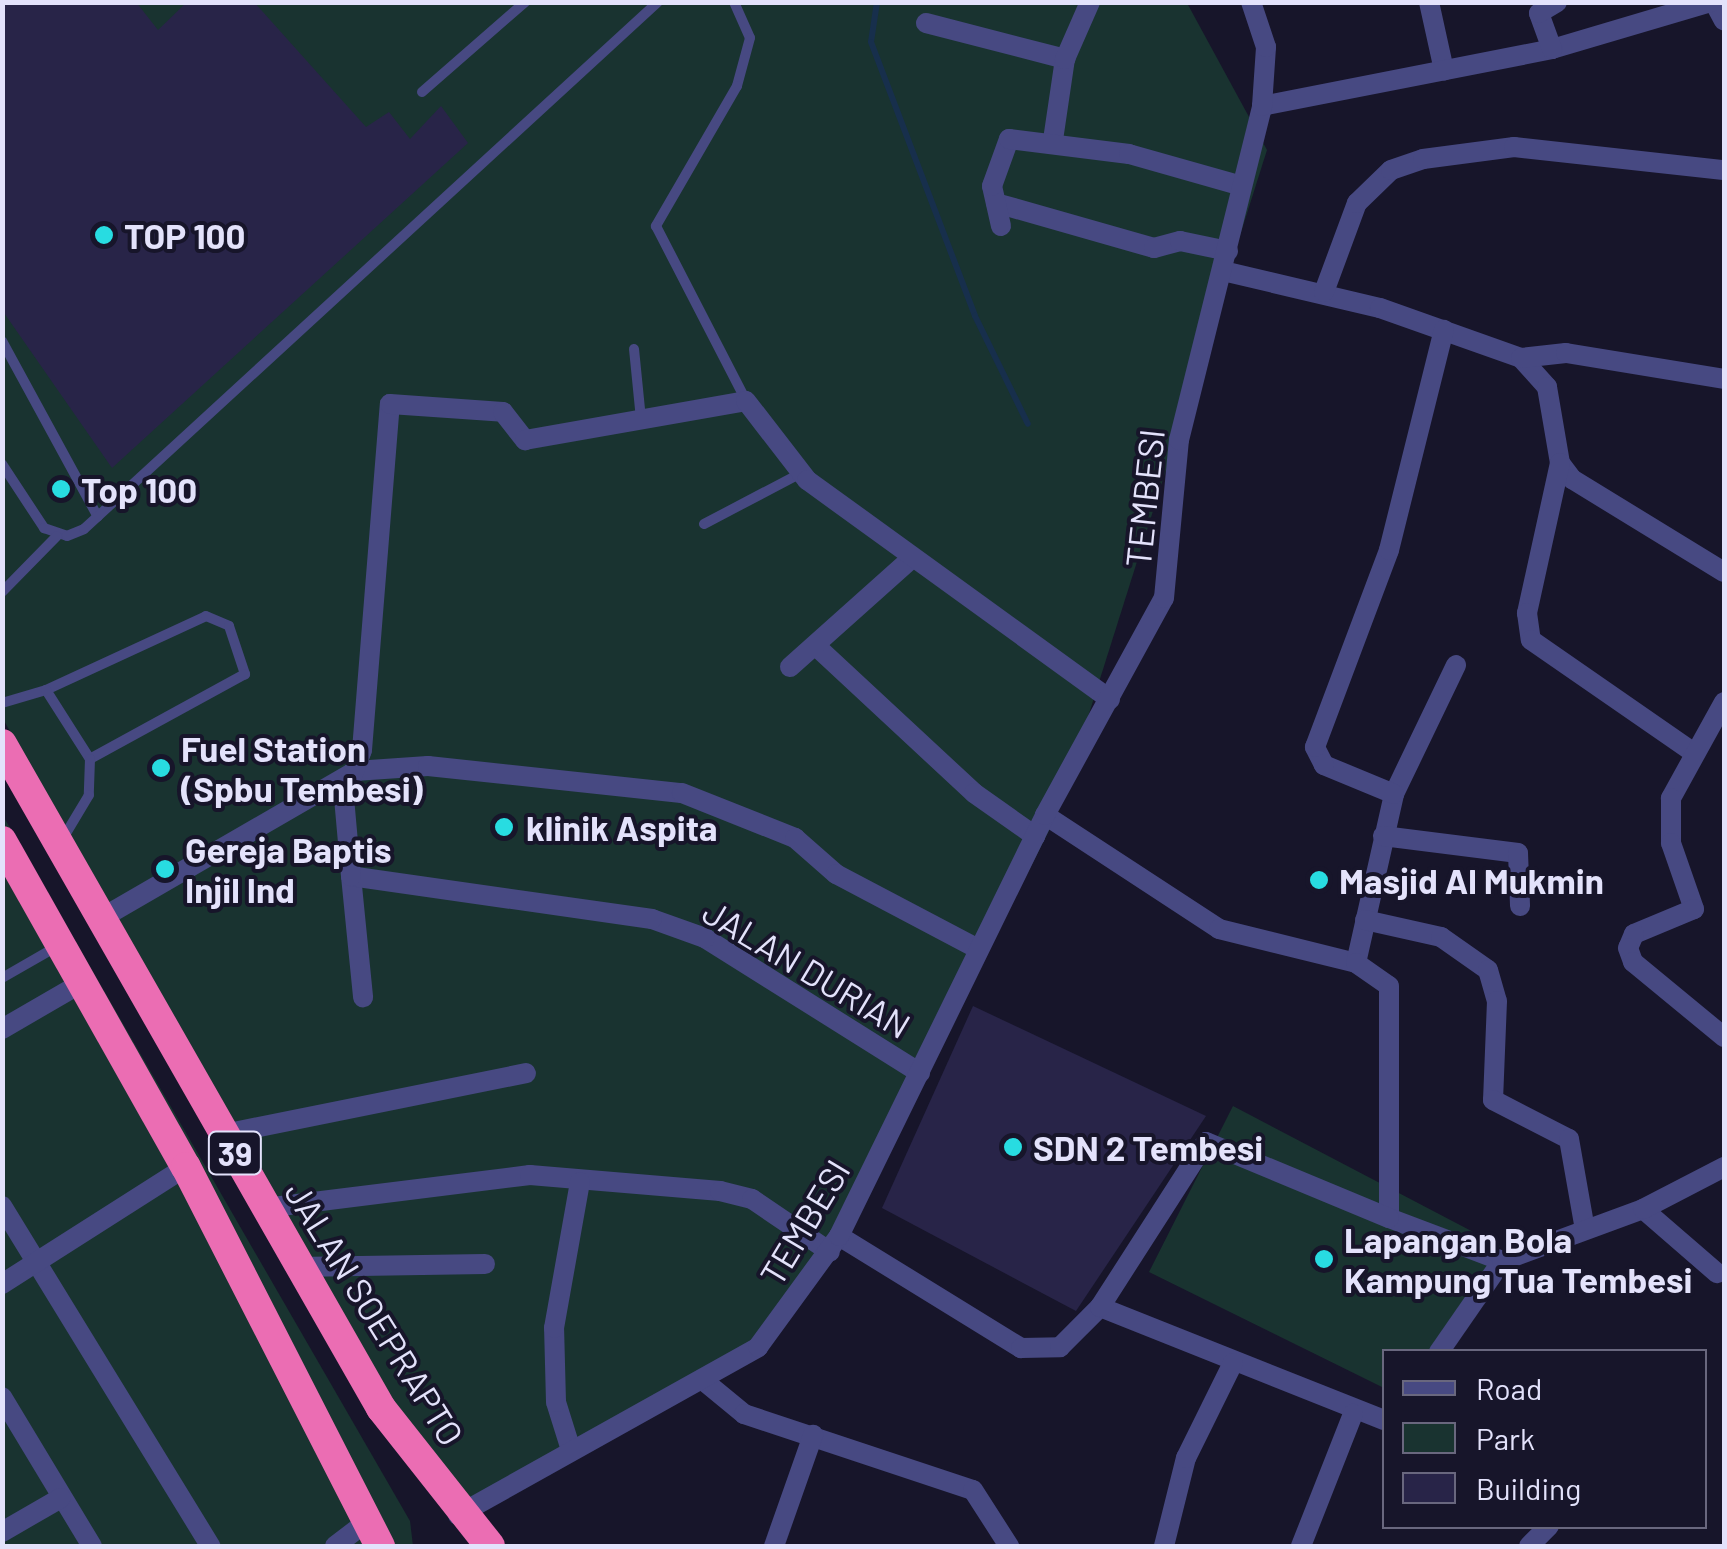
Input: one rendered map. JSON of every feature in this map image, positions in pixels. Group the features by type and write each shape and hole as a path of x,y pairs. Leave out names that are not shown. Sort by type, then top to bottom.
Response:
{"highway":[{"name":"JALAN SOEPRAPTO","path":"2,744 297,1267 458,1515 490,1546"},
{"name":"39","path":"2,842 186,1167 374,1533"}],"street":[{"path":"1053,140 1064,59 1090,2"},
{"name":"TEMBESI","path":"458,1515 571,1450 704,1381 758,1347 834,1244 1045,815 1110,699 1172,574 1173,470 1262,106 1266,47 1251,2"},
{"path":"1428,2 1444,70"},
{"path":"1262,106 1552,49 1712,2 1724,21"},
{"path":"1543,6 1552,49"},
{"path":"926,23 1064,59"},
{"path":"1000,226 996,202 1002,142 1053,140 1242,186"},
{"path":"1324,292 1357,203 1391,170 1422,159 1514,147 1658,156 1724,170"},
{"path":"996,202 1154,248 1180,241 1225,261 1520,358 1566,353 1724,379"},
{"path":"1394,794 1324,765 1315,746 1389,550 1444,330"},
{"path":"1520,358 1547,387 1560,463 1527,614 1531,640 1690,750"},
{"path":"363,997 344,810 355,772 392,403 503,412 525,440 641,426 746,401 801,473 912,558 1110,699"},
{"path":"1560,463 1592,494 1724,572"},
{"path":"790,667 817,647 912,558"},
{"path":"817,647 974,792 1035,836"},
{"path":"1356,963 1394,794 1456,665"},
{"path":"1724,702 1690,750 1670,822 1694,909 1634,934 1628,948 1633,962 1724,1037"},
{"path":"100,918 355,772 390,768 545,774 682,794 795,838 836,874 978,948"},
{"path":"1045,815 1219,929 1356,963 1389,986 1388,1218"},
{"path":"1382,836 1518,852 1520,906"},
{"name":"JALAN DURIAN","path":"351,876 652,919 705,938 920,1073"},
{"path":"1364,920 1442,937 1488,970 1497,1001 1493,1100 1569,1139 1585,1230"},
{"path":"2,1030 83,982"},
{"path":"224,1134 526,1072"},
{"path":"265,1208 481,1178 580,1182 752,1199 1021,1348 1060,1347 1100,1307 1206,1142 1388,1218 1502,1260"},
{"path":"2,1284 186,1167"},
{"path":"1441,1349 1502,1260 1643,1209 1724,1167"},
{"path":"571,1450 556,1402 554,1328 580,1182"},
{"path":"2,1206 210,1546"},
{"path":"1643,1209 1716,1273"},
{"path":"297,1267 485,1264"},
{"path":"1100,1307 1353,1414 1382,1420"},
{"path":"1164,1546 1186,1458 1232,1363"},
{"path":"704,1381 744,1414 973,1490 1009,1546"},
{"path":"5,1407 92,1546"},
{"path":"1301,1546 1353,1414"},
{"path":"774,1546 813,1435"},
{"path":"2,1532 61,1498"},
{"path":"335,1546 374,1533"}],"lane":[{"path":"422,92 525,2"},
{"path":"2,592 56,536 98,517 658,2"},
{"path":"734,2 750,30 737,86 656,226 746,401"},
{"path":"2,341 98,517"},
{"path":"634,348 641,426"},
{"path":"2,464 32,516 56,536"},
{"path":"704,524 801,473"},
{"path":"2,702 46,690 206,616 228,626 245,674 90,759"},
{"path":"46,690 90,759 88,795 59,845"},
{"path":"2,978 61,944"}],"green space":[{"path":"2,3 1187,3 1267,150 1057,815 847,1229 758,1345 456,1510 3,719"},
{"path":"2,814 410,1521 413,1546 3,1546"},
{"name":"Lapangan Bola Kampung Tua Tembesi","path":"1233,1106 1500,1246 1436,1349 1382,1349 1382,1387 1149,1272"}],"building":[{"path":"2,2 136,2 158,30 187,2 254,2 366,127 389,112 410,139 441,106 468,143 112,468 2,310"},
{"path":"973,1006 1206,1116 1076,1311 882,1208"}],"waterway":[{"path":"877,2 871,42 975,316 1028,424"}],"place":[{"name":"TOP 100","path":"104,235"},
{"name":"Top 100","path":"61,489"},
{"name":"Fuel Station (Spbu Tembesi)","path":"161,768"},
{"name":"klinik Aspita","path":"504,827"},
{"name":"Gereja Baptis Injil Ind","path":"165,869"},
{"name":"Masjid Al Mukmin","path":"1319,880"},
{"name":"SDN 2 Tembesi","path":"1013,1147"},
{"name":"Lapangan Bola Kampung Tua Tembesi","path":"1324,1259"}]}
